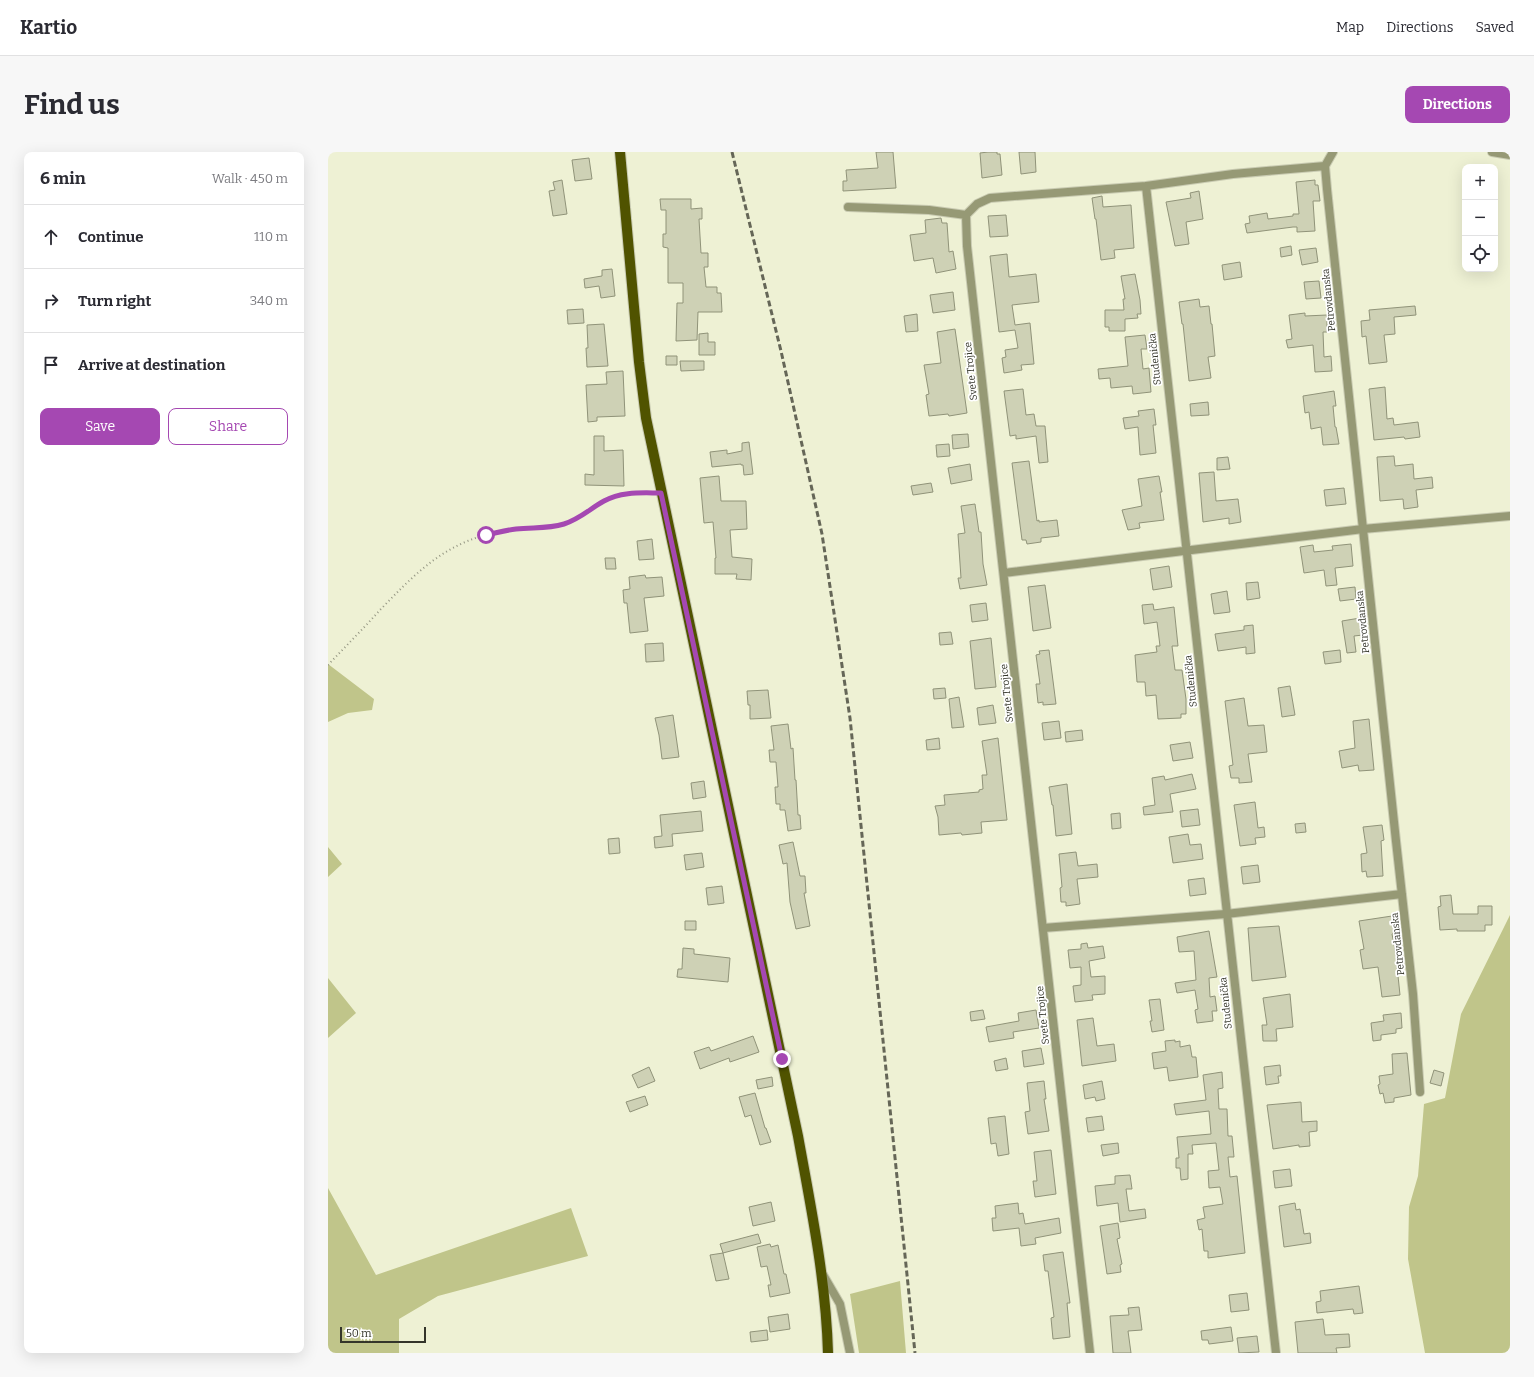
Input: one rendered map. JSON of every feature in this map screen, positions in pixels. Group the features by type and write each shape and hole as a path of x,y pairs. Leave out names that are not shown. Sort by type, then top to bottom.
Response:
{"main road":[{"path":"620,152 646,418 798,1136 821,1271 828,1353"}],"street":[{"path":"848,206 929,210 966,216 977,204 990,198 1146,186 1233,174 1325,166 1333,152"},
{"path":"1492,152 1510,155"},
{"name":"Petrovdanska","path":"1325,166 1413,994 1420,1092"},
{"name":"Studenička","path":"1146,186 1276,1353"},
{"name":"Svete Trojice","path":"966,216 968,246 1090,1353"},
{"path":"1004,573 1363,529 1510,516"},
{"path":"1043,928 1226,914 1402,894"},
{"path":"821,1271 840,1304 850,1353"}],"path":[{"path":"328,665 412,577 438,556 462,542 516,529 548,528 566,523 615,496 627,494 661,493"}],"green space":[{"path":"328,664 374,699 372,710 348,713 328,722"},
{"path":"328,847 342,864 328,877"},
{"path":"1510,915 1510,1353 1425,1353 1408,1259 1409,1207 1418,1176 1424,1104 1445,1098 1461,1014"},
{"path":"328,978 356,1013 328,1038"},
{"path":"328,1188 376,1275 571,1208 588,1256 438,1296 399,1319 399,1353 328,1353"},
{"path":"900,1281 906,1353 859,1353 850,1294"}],"building":[{"path":"876,152 893,152 896,188 843,191 843,181 847,181 846,170 878,168"},
{"path":"997,152 997,154 1000,154 1002,175 982,178 980,153"},
{"path":"1019,152 1035,152 1036,172 1021,174"},
{"path":"589,158 592,179 575,181 572,160"},
{"path":"562,180 567,214 553,216 549,191 555,190 553,182"},
{"path":"1315,180 1315,185 1318,185 1320,201 1313,201 1315,231 1297,232 1297,227 1293,227 1247,233 1245,224 1250,223 1249,216 1267,213 1268,219 1299,214 1296,182"},
{"path":"1199,191 1203,219 1186,222 1189,244 1175,246 1166,202 1191,198 1190,193"},
{"path":"1102,196 1103,207 1131,205 1134,248 1114,250 1115,258 1101,260 1092,198"},
{"path":"660,199 691,199 691,209 702,208 702,219 699,219 701,253 708,253 708,267 704,267 706,287 717,287 717,293 721,293 722,312 698,312 697,340 676,341 677,303 683,303 683,283 668,283 668,248 663,247 663,234 666,234 666,210 661,210"},
{"path":"1006,215 1008,236 990,237 988,216"},
{"path":"941,218 942,223 947,223 949,252 953,251 956,269 936,273 933,258 914,261 910,235 926,233 925,220"},
{"path":"1291,246 1292,255 1281,257 1280,248"},
{"path":"1316,248 1318,262 1302,265 1299,250"},
{"path":"1007,254 1009,277 1036,274 1039,302 1012,305 1015,325 1030,323 1034,364 1021,365 1022,370 1004,373 1002,358 1006,357 1005,350 1018,348 1015,330 999,332 990,256"},
{"path":"1240,262 1242,277 1224,280 1222,265"},
{"path":"612,269 615,296 601,298 599,286 585,288 584,279 602,276 602,270"},
{"path":"1135,274 1141,314 1137,314 1138,318 1125,319 1125,331 1109,331 1109,327 1105,327 1105,310 1124,310 1123,299 1125,299 1121,276"},
{"path":"1319,281 1321,298 1306,299 1304,282"},
{"path":"953,292 955,310 933,313 930,295"},
{"path":"1199,299 1200,307 1209,306 1215,356 1208,357 1211,378 1189,381 1183,324 1179,302"},
{"path":"1415,306 1416,315 1394,317 1395,334 1384,335 1387,362 1369,364 1366,336 1362,337 1361,321 1370,320 1369,310"},
{"path":"583,309 584,323 568,324 567,310"},
{"path":"1305,313 1305,316 1327,315 1327,332 1323,332 1324,357 1331,356 1332,371 1315,372 1313,345 1288,348 1286,340 1292,339 1289,315"},
{"path":"917,314 918,331 906,332 904,316"},
{"path":"604,324 608,366 587,367 587,325"},
{"path":"955,329 967,413 949,416 948,414 929,416 926,395 929,394 924,365 941,363 937,332"},
{"path":"708,333 708,342 715,342 715,355 699,355 699,334"},
{"path":"1145,335 1147,349 1141,349 1143,369 1149,368 1151,392 1133,394 1132,386 1111,388 1110,378 1099,379 1098,369 1128,366 1125,337"},
{"path":"666,356 677,356 677,365 666,365"},
{"path":"680,361 704,361 704,370 681,371"},
{"path":"623,371 625,416 597,417 597,421 588,422 586,385 607,384 606,372"},
{"path":"1385,387 1387,419 1393,418 1394,425 1418,422 1420,437 1374,440 1369,389"},
{"path":"1023,389 1026,415 1034,414 1036,426 1045,426 1048,462 1039,463 1036,436 1016,439 1016,435 1010,436 1004,391"},
{"path":"1334,391 1336,406 1333,406 1335,427 1339,444 1323,445 1321,427 1311,429 1309,412 1305,413 1303,396"},
{"path":"1208,402 1209,415 1191,416 1190,404"},
{"path":"1154,409 1156,425 1153,425 1156,453 1140,455 1138,427 1125,429 1123,418 1139,416 1138,411"},
{"path":"968,434 969,447 953,449 952,435"},
{"path":"594,436 604,436 604,451 623,450 624,486 585,485 585,474 594,475"},
{"path":"749,442 753,474 744,475 743,465 741,464 712,467 710,452 727,450 727,454 742,451 742,443"},
{"path":"949,444 950,456 937,457 936,445"},
{"path":"1394,456 1395,466 1413,464 1414,479 1432,477 1433,488 1416,490 1418,507 1404,509 1403,499 1380,501 1377,457"},
{"path":"1228,457 1230,469 1217,470 1217,458"},
{"path":"1029,461 1037,521 1057,520 1059,536 1041,538 1041,542 1027,544 1026,540 1022,540 1012,463"},
{"path":"970,464 972,480 951,484 948,468"},
{"path":"1214,472 1216,501 1238,499 1241,522 1229,524 1229,518 1203,522 1199,473"},
{"path":"719,476 721,501 746,501 747,529 730,530 732,557 752,559 751,580 736,579 737,574 715,574 716,558 713,522 704,523 700,478"},
{"path":"1159,476 1164,520 1139,523 1140,528 1128,530 1122,510 1142,506 1138,479"},
{"path":"931,483 933,492 913,495 911,486"},
{"path":"1344,488 1346,504 1326,506 1324,490"},
{"path":"975,504 979,532 981,532 983,564 987,585 960,589 958,578 961,578 958,534 965,533 961,506"},
{"path":"652,539 654,559 639,560 637,541"},
{"path":"1351,544 1353,566 1335,568 1337,585 1326,586 1324,570 1304,573 1300,547 1313,545 1314,552 1333,550 1332,546"},
{"path":"605,558 615,558 616,569 606,569"},
{"path":"1169,566 1172,587 1153,590 1150,569"},
{"path":"645,575 646,578 662,577 664,596 644,598 648,631 630,633 627,603 624,603 623,590 630,589 629,577"},
{"path":"1258,582 1260,598 1247,600 1246,583"},
{"path":"1045,585 1051,628 1033,631 1028,587"},
{"path":"1355,587 1356,599 1340,601 1338,589"},
{"path":"1227,591 1230,612 1214,614 1211,594"},
{"path":"986,603 988,620 972,622 970,605"},
{"path":"1153,604 1154,610 1174,607 1178,646 1172,646 1175,670 1182,670 1186,699 1186,714 1181,714 1181,718 1158,719 1156,695 1146,696 1145,682 1137,682 1135,655 1157,652 1156,646 1160,646 1157,622 1144,624 1142,605"},
{"path":"1360,618 1363,635 1354,636 1356,652 1347,653 1342,621"},
{"path":"1253,625 1255,653 1246,654 1246,647 1218,651 1215,634 1244,630 1244,626"},
{"path":"951,632 953,644 940,645 939,633"},
{"path":"991,638 996,687 975,689 970,641"},
{"path":"663,643 664,661 646,662 645,644"},
{"path":"1049,650 1056,704 1043,705 1043,702 1038,703 1036,684 1040,684 1036,655 1040,654 1039,651"},
{"path":"1340,650 1341,662 1325,664 1323,652"},
{"path":"1290,686 1295,715 1282,717 1278,688"},
{"path":"945,688 946,698 934,699 933,689"},
{"path":"768,690 771,718 750,719 750,705 748,705 747,691"},
{"path":"959,697 964,727 952,728 949,699"},
{"path":"1244,698 1248,726 1264,725 1267,752 1248,754 1252,782 1239,783 1239,778 1231,778 1229,766 1233,765 1225,701"},
{"path":"993,705 996,723 979,725 977,708"},
{"path":"673,715 679,757 662,759 655,718"},
{"path":"1369,719 1374,770 1359,771 1358,765 1342,768 1339,751 1355,748 1353,721"},
{"path":"1059,721 1061,738 1044,740 1042,723"},
{"path":"788,724 791,749 793,748 798,815 800,815 801,829 788,831 785,810 780,810 780,804 776,804 775,787 778,787 776,762 770,762 769,750 774,750 771,726"},
{"path":"1082,730 1083,740 1066,742 1065,732"},
{"path":"939,738 940,749 927,750 926,740"},
{"path":"998,738 1007,820 981,822 982,833 939,835 938,817 935,806 945,805 944,795 979,792 979,790 983,789 982,775 987,775 982,741"},
{"path":"1190,742 1193,758 1173,761 1170,745"},
{"path":"1192,774 1196,789 1170,794 1173,812 1144,815 1143,807 1155,805 1152,778 1164,776 1165,780"},
{"path":"704,781 706,797 693,799 691,783"},
{"path":"1067,784 1072,834 1056,836 1053,805 1049,787"},
{"path":"1255,802 1258,828 1264,827 1265,837 1255,838 1256,844 1240,846 1234,805"},
{"path":"1198,809 1200,825 1182,827 1180,811"},
{"path":"701,811 703,831 672,834 673,846 655,848 654,837 662,836 660,815"},
{"path":"1120,813 1121,828 1112,829 1111,814"},
{"path":"1305,823 1306,832 1296,833 1295,824"},
{"path":"1382,825 1384,840 1381,841 1383,876 1367,877 1366,871 1362,872 1361,854 1367,853 1363,827"},
{"path":"1188,834 1190,845 1201,844 1203,859 1173,863 1169,837"},
{"path":"619,838 620,853 609,854 608,839"},
{"path":"793,842 800,876 805,876 806,893 804,893 810,926 796,929 790,902 787,863 783,864 779,845"},
{"path":"1076,852 1078,866 1097,864 1098,877 1077,879 1080,904 1066,906 1066,902 1061,902 1060,888 1062,887 1059,854"},
{"path":"702,853 704,867 686,870 684,855"},
{"path":"1258,865 1260,882 1243,884 1241,867"},
{"path":"1204,878 1206,894 1190,896 1188,880"},
{"path":"722,886 724,903 708,905 706,888"},
{"path":"1451,895 1453,914 1478,914 1478,906 1492,906 1492,925 1485,925 1485,931 1457,931 1457,929 1440,930 1438,907 1441,906 1440,896"},
{"path":"1392,916 1394,933 1392,934 1398,965 1400,995 1382,997 1378,967 1363,969 1360,950 1364,949 1359,921"},
{"path":"685,921 696,921 696,930 685,930"},
{"path":"1279,926 1286,977 1252,981 1248,928"},
{"path":"1209,931 1217,977 1209,978 1210,997 1215,996 1217,1011 1212,1011 1213,1021 1197,1023 1195,1010 1198,1009 1195,990 1177,993 1175,983 1196,980 1194,951 1179,952 1177,937"},
{"path":"1087,943 1088,948 1103,946 1105,958 1089,961 1091,977 1105,976 1105,994 1092,995 1093,1000 1075,1002 1073,986 1081,985 1081,967 1070,968 1068,950 1081,949 1081,944"},
{"path":"683,948 694,949 694,954 730,958 728,982 677,977 678,969 682,969"},
{"path":"1290,994 1293,1027 1276,1029 1277,1041 1263,1041 1262,1025 1267,1025 1263,998"},
{"path":"1160,999 1164,1030 1152,1032 1149,1000"},
{"path":"983,1010 985,1019 971,1021 970,1012"},
{"path":"1036,1010 1039,1028 1013,1032 1014,1038 989,1042 986,1027 1019,1021 1018,1013"},
{"path":"1401,1013 1402,1028 1396,1029 1396,1033 1381,1035 1381,1040 1373,1041 1371,1023 1384,1021 1383,1015"},
{"path":"1093,1018 1097,1046 1114,1044 1116,1061 1082,1066 1077,1020"},
{"path":"753,1036 759,1052 730,1062 729,1058 700,1069 694,1052 709,1047 711,1051"},
{"path":"1175,1040 1175,1042 1180,1041 1180,1047 1190,1045 1192,1057 1196,1057 1198,1077 1169,1081 1167,1067 1154,1069 1152,1053 1166,1051 1165,1041"},
{"path":"1041,1048 1044,1064 1024,1067 1022,1051"},
{"path":"1407,1053 1411,1095 1394,1098 1394,1102 1385,1103 1383,1093 1380,1094 1378,1085 1380,1084 1379,1076 1393,1074 1392,1054"},
{"path":"1006,1058 1008,1069 996,1071 994,1061"},
{"path":"1280,1065 1281,1076 1278,1076 1279,1083 1266,1085 1264,1067"},
{"path":"649,1067 655,1081 638,1088 632,1075"},
{"path":"1434,1070 1444,1073 1441,1086 1430,1083"},
{"path":"1222,1072 1223,1088 1218,1089 1219,1109 1227,1109 1228,1136 1232,1136 1234,1157 1228,1157 1230,1177 1237,1176 1245,1253 1208,1258 1208,1251 1204,1251 1202,1229 1199,1230 1197,1220 1205,1218 1203,1207 1223,1204 1220,1187 1209,1188 1208,1171 1219,1170 1216,1143 1192,1145 1193,1154 1188,1154 1188,1179 1181,1180 1180,1168 1176,1168 1176,1158 1179,1158 1177,1137 1211,1134 1209,1111 1176,1115 1174,1104 1206,1100 1203,1075"},
{"path":"772,1077 773,1086 758,1089 756,1080"},
{"path":"1044,1081 1046,1099 1044,1099 1049,1131 1028,1134 1025,1112 1030,1111 1027,1083"},
{"path":"1102,1081 1105,1099 1096,1101 1095,1097 1085,1099 1083,1085"},
{"path":"755,1093 765,1128 771,1142 760,1145 751,1115 745,1117 739,1097"},
{"path":"645,1096 648,1105 630,1112 626,1102"},
{"path":"1301,1102 1302,1122 1317,1121 1317,1131 1309,1132 1310,1146 1299,1147 1299,1145 1273,1149 1267,1105"},
{"path":"1005,1116 1009,1154 998,1156 996,1143 991,1144 988,1118"},
{"path":"1102,1116 1104,1130 1088,1132 1086,1118"},
{"path":"1118,1143 1119,1153 1103,1156 1101,1145"},
{"path":"1051,1150 1056,1194 1035,1197 1033,1181 1037,1181 1034,1152"},
{"path":"1290,1169 1292,1186 1275,1188 1273,1171"},
{"path":"1130,1175 1132,1189 1126,1189 1129,1211 1145,1209 1146,1218 1120,1222 1118,1203 1097,1206 1095,1186 1115,1184 1115,1176"},
{"path":"771,1202 775,1221 753,1226 749,1207"},
{"path":"1018,1203 1019,1214 1023,1213 1025,1224 1059,1218 1061,1233 1035,1238 1036,1244 1021,1246 1019,1228 993,1231 992,1218 996,1218 995,1206"},
{"path":"1295,1203 1296,1210 1300,1209 1304,1234 1310,1233 1311,1243 1284,1247 1279,1206"},
{"path":"1118,1223 1120,1238 1117,1239 1122,1264 1120,1265 1121,1272 1107,1274 1100,1226"},
{"path":"758,1234 761,1243 723,1253 720,1244"},
{"path":"770,1244 771,1247 778,1245 784,1274 786,1274 790,1293 770,1297 768,1285 771,1285 767,1266 761,1267 757,1247"},
{"path":"1063,1252 1070,1303 1067,1303 1070,1337 1053,1339 1051,1318 1054,1317 1048,1271 1045,1271 1043,1255"},
{"path":"723,1253 729,1279 716,1281 710,1255"},
{"path":"1359,1286 1363,1313 1354,1314 1353,1309 1317,1313 1316,1302 1321,1301 1320,1291"},
{"path":"1247,1293 1249,1310 1231,1312 1229,1295"},
{"path":"1139,1307 1142,1330 1128,1331 1131,1353 1113,1353 1110,1316 1129,1315 1128,1308"},
{"path":"788,1314 790,1329 770,1332 768,1317"},
{"path":"1323,1319 1325,1335 1349,1334 1350,1347 1336,1348 1337,1353 1298,1353 1295,1322"},
{"path":"1231,1327 1233,1341 1209,1344 1208,1340 1202,1340 1201,1331"},
{"path":"767,1330 768,1340 751,1342 750,1332"},
{"path":"1257,1336 1259,1352 1239,1353 1237,1338"}],"railway":[{"path":"732,152 781,351 822,534 850,718 915,1353"}],"route":[{"path":"486,535 516,529 548,528 566,523 615,496 627,494 661,493 782,1059"}]}
